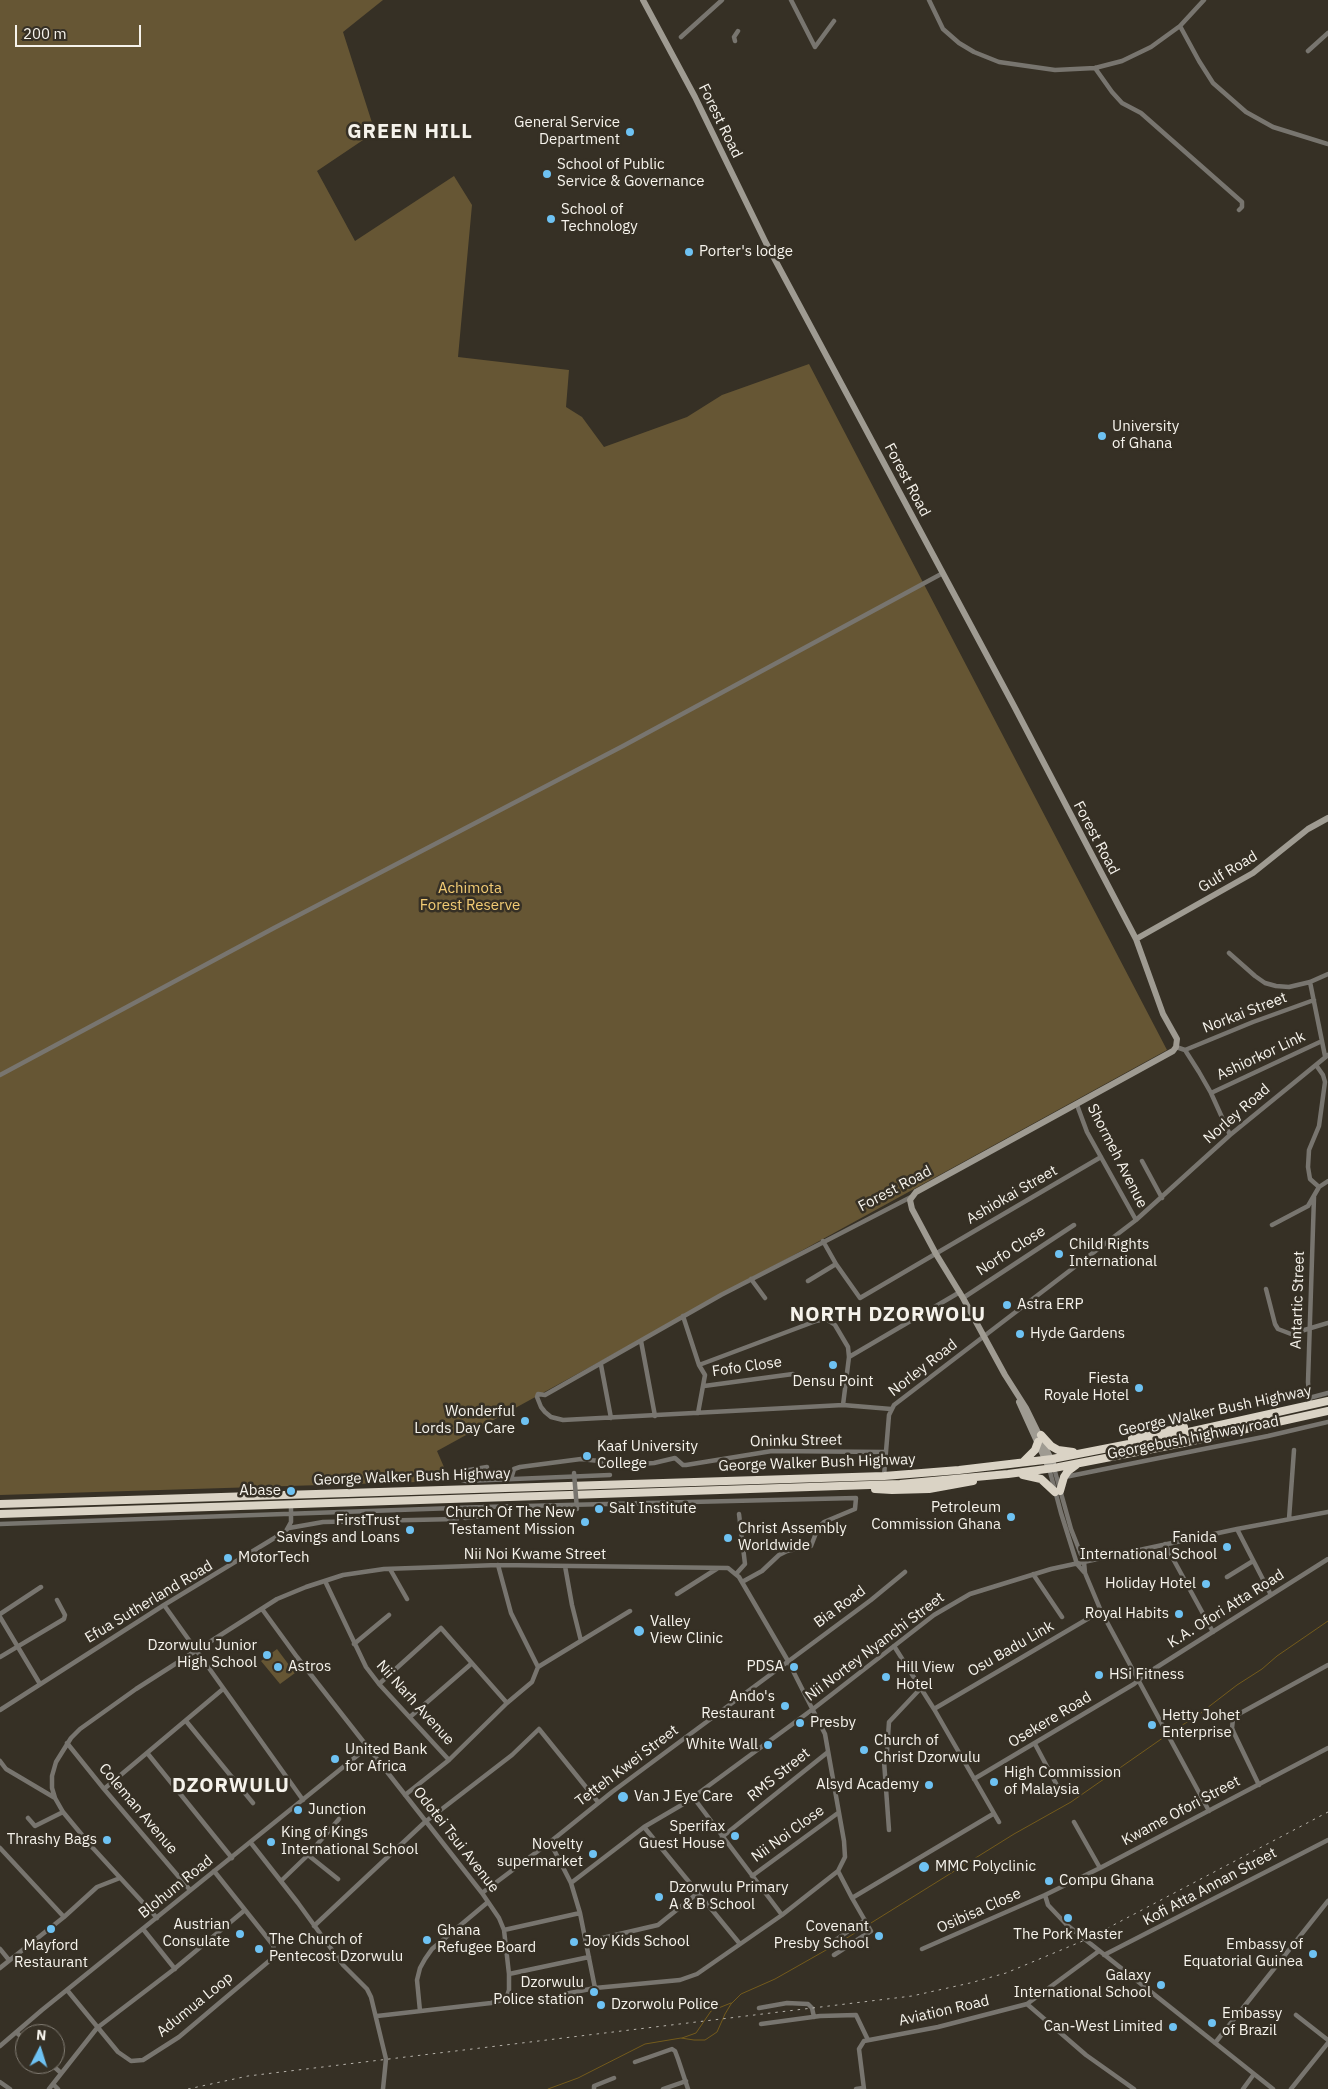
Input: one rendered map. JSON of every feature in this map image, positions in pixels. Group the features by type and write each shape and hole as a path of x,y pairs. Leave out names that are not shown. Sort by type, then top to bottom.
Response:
{"highway":[{"name":"George Walker Bush Highway","path":"0,1504 884,1476 960,1470 1085,1453 1110,1448 1143,1436 1204,1424 1231,1422 1310,1401 1328,1401"},
{"name":"George Walker Bush Highway","path":"0,1514 858,1486 886,1490 929,1488 962,1484 989,1476 1080,1463 1183,1443 1328,1411"},
{"path":"1023,1462 1030,1457 1039,1438 1058,1450 1085,1453"},
{"path":"1008,1474 1032,1476 1041,1479 1057,1491 1068,1471 1080,1463"}],"main road":[{"name":"Forest Road","path":"643,0 699,105 766,243 1136,939 1163,1014 1177,1039 1176,1047 1173,1051 916,1192 911,1197"},
{"name":"Gulf Road","path":"1136,939 1253,873 1308,829 1328,818"},
{"path":"911,1197 910,1204 936,1254 1016,1394 1022,1401 1052,1468"}],"street":[{"path":"681,37 722,0"},
{"path":"791,0 815,47 834,21"},
{"path":"929,0 943,29 959,43 999,62 1055,70 1095,68 1122,61 1151,47 1180,26 1204,0"},
{"path":"1180,26 1199,61 1214,83 1246,112 1273,126 1328,144"},
{"path":"735,41 738,31"},
{"path":"1308,51 1328,33"},
{"path":"1095,68 1122,104 1141,113 1238,198 1242,205 1239,210"},
{"path":"0,1075 623,746 943,573"},
{"path":"1229,953 1255,976 1265,983 1276,986 1289,987 1310,982 1328,974"},
{"path":"1310,982 1322,1041 1327,1056"},
{"name":"Norkai Street","path":"1185,1050 1314,1000"},
{"name":"Ashiorkor Link","path":"1211,1093 1322,1041"},
{"path":"1176,1047 1185,1050 1211,1093 1230,1135"},
{"name":"Norley Road","path":"538,1394 541,1408 551,1417 558,1420 843,1405 891,1409 1136,1220 1230,1135 1327,1056"},
{"path":"1316,1064 1325,1082 1320,1126 1309,1150 1308,1166 1310,1179 1319,1187"},
{"name":"Shormeh Avenue","path":"1076,1105 1088,1132 1136,1220"},
{"name":"Ashiokai Street","path":"836,1264 860,1298 1102,1157"},
{"path":"1142,1161 1162,1198"},
{"path":"1272,1225 1308,1206 1319,1187 1328,1181"},
{"name":"Forest Road","path":"538,1394 545,1395 751,1279 911,1197"},
{"name":"Antartic Street","path":"1310,1401 1314,1197"},
{"name":"Norfo Close","path":"849,1357 961,1295 1074,1225"},
{"path":"808,1281 836,1264 823,1241"},
{"path":"751,1279 765,1298"},
{"path":"1266,1289 1278,1329 1290,1334 1328,1323"},
{"path":"683,1316 699,1366 705,1376 698,1413"},
{"path":"699,1366 816,1321 826,1319 834,1325 845,1340 849,1357 843,1405"},
{"path":"641,1341 656,1416"},
{"path":"601,1364 611,1418"},
{"name":"Fofo Close","path":"704,1386 793,1374"},
{"path":"1310,1401 1328,1393"},
{"path":"884,1476 891,1409"},
{"name":"Georgebush highway road","path":"1064,1477 1328,1422"},
{"path":"1289,1519 1294,1450"},
{"name":"Oninku Street","path":"511,1479 514,1470 520,1467 581,1459 599,1461 611,1466 654,1463 671,1458 678,1460 683,1465 702,1464 748,1454 772,1452 886,1452"},
{"path":"611,1466 611,1485"},
{"path":"487,1468 463,1470 460,1474 462,1480 610,1475"},
{"path":"1052,1468 1077,1564 1085,1573"},
{"path":"574,1472 577,1509"},
{"path":"1057,1491 1084,1562 1085,1573 1101,1611 1164,1730 1210,1811"},
{"path":"0,1524 483,1507 564,1508 856,1498 855,1509 824,1522 818,1528 811,1546 787,1551 762,1571 742,1582"},
{"path":"291,1504 289,1528 323,1522 457,1519 458,1508"},
{"path":"465,1518 482,1516 483,1507"},
{"path":"417,1510 417,1520"},
{"name":"Nii Nortey Nyanchi Street","path":"571,1883 644,1827 693,1797 813,1709 934,1615 970,1594 1033,1574 1084,1562 1237,1529 1328,1512"},
{"path":"736,1574 744,1564 739,1514"},
{"name":"Efua Sutherland Road","path":"0,1710 289,1528"},
{"path":"1237,1529 1271,1595"},
{"path":"1165,1544 1213,1632"},
{"name":"K.A. Ofori Atta Road","path":"1138,1680 1328,1559"},
{"path":"1227,1577 1253,1561"},
{"path":"498,1565 511,1613 538,1667"},
{"name":"Nii Noi Kwame Street","path":"55,1798 52,1776 56,1762 80,1729 196,1650 290,1593 344,1575 390,1569 498,1565 720,1567 728,1568 742,1582 788,1661 825,1734 844,1841 845,1857 838,1871"},
{"path":"566,1566 572,1605 581,1641"},
{"path":"677,1594 720,1567"},
{"path":"390,1569 407,1598"},
{"name":"Bia Road","path":"788,1661 871,1600 905,1572"},
{"path":"1033,1574 1062,1616"},
{"name":"Nii Narh Avenue","path":"325,1581 366,1667 379,1684 449,1760"},
{"path":"40,1587 0,1616 40,1684"},
{"path":"0,1657 64,1619 65,1615 57,1600"},
{"path":"164,1606 304,1800"},
{"name":"Odotei Tsui Avenue","path":"262,1609 297,1657 482,1893 499,1918 504,1930 509,1974 508,1996 502,2001 377,2016"},
{"path":"405,1795 449,1760 532,1682 538,1667 630,1611"},
{"name":"Osu Badu Link","path":"934,1709 1101,1611"},
{"path":"354,1644 389,1615"},
{"path":"379,1684 442,1628 507,1704"},
{"path":"894,1646 934,1709 999,1822"},
{"name":"Tetteh Kwei Street","path":"482,1893 550,1842 598,1802 788,1661"},
{"path":"410,1717 471,1664"},
{"path":"1259,1785 1232,1728 1233,1719 1237,1715 1328,1665"},
{"name":"Osekere Road","path":"974,1779 1035,1744 1138,1680"},
{"path":"889,1830 884,1761 887,1751 888,1722 921,1688"},
{"path":"104,1789 148,1754 223,1689"},
{"path":"186,1721 252,1803"},
{"path":"314,1926 425,1822 512,1755 539,1729 598,1802"},
{"name":"Coleman Avenue","path":"68,1743 104,1789 190,1890"},
{"path":"1035,1744 1060,1790"},
{"name":"Blohum Road","path":"27,2024 368,1747"},
{"name":"Kwame Ofori Street","path":"1045,1895 1210,1811 1328,1748"},
{"name":"RMS Street","path":"722,1837 828,1752"},
{"path":"148,1754 232,1858"},
{"path":"0,1761 6,1769 55,1798 63,1812 157,1918"},
{"path":"0,1774 6,1769"},
{"path":"693,1797 782,1915"},
{"path":"28,1818 35,1826 63,1812"},
{"name":"Nii Noi Close","path":"752,1876 838,1813"},
{"path":"852,1898 993,1814"},
{"path":"281,1881 308,1855 339,1819"},
{"path":"1074,1822 1100,1868"},
{"path":"644,1827 740,1944"},
{"name":"Kofi Atta Annan Street","path":"1104,1955 1328,1840"},
{"path":"550,1842 571,1883 580,1913 595,1988"},
{"path":"251,1843 343,1965 367,1988 377,2016 386,2059 383,2089"},
{"path":"0,1848 64,1917"},
{"path":"308,1855 338,1879"},
{"path":"65,2068 97,2028 175,1969 245,1910 214,1871"},
{"path":"560,1995 595,1988 680,1980 706,1969 782,1915 838,1871 871,1931 834,1956"},
{"path":"0,1968 64,1917 97,1887 120,1878"},
{"path":"586,1942 658,1925 699,1892"},
{"path":"1045,1895 1048,1905 1054,1913 1273,2089"},
{"name":"Osibisa Close","path":"922,1950 1045,1895"},
{"path":"1214,2043 1328,1901"},
{"path":"420,2011 418,1980 420,1968 432,1949 488,1902"},
{"name":"Adumua Loop","path":"67,1990 118,2052 131,2062 143,2060 179,2037 275,1956 273,1945 245,1910"},
{"path":"504,1930 580,1913"},
{"path":"828,1945 867,1924"},
{"path":"143,1929 175,1969"},
{"path":"0,1949 9,1960"},
{"name":"Aviation Road","path":"868,2040 938,2027 1027,2004 1099,1951"},
{"path":"509,1974 589,1958"},
{"path":"759,2008 787,2004 808,2004 812,2008 814,2017"},
{"path":"1027,2004 1086,2055 1134,2089"},
{"path":"761,2024 814,2017 856,2015 868,2040 864,2041 860,2048 864,2089 856,2089"},
{"path":"1291,2089 1328,2041 1296,2015"},
{"name":"Blohum Road","path":"0,2046 15,2035"},
{"path":"635,2062 672,2049 675,2051 688,2089"},
{"path":"48,2089 60,2074"},
{"path":"1242,2089 1254,2074"},
{"path":"594,2089 594,2086 614,2078"},
{"path":"663,2089 686,2081"},
{"path":"0,2082 10,2089"},
{"path":"53,2084 58,2089"}],"green space":[{"name":"Achimota Forest Reserve","path":"0,0 383,0 343,32 375,132 317,171 355,241 454,176 472,205 458,357 569,370 566,407 582,417 604,447 687,417 722,395 809,364 1167,1050 437,1451 450,1481 0,1495"},
{"name":"Astros","path":"277,1649 295,1673 280,1684 261,1661"}],"waterway":[{"path":"1170,1733 1198,1715 1277,1656 1328,1621"},
{"path":"548,2089 578,2078 645,2044 681,2038 705,2040 717,2032 731,2004 741,1994 775,1979 842,1941 1014,1834 1071,1802 1167,1735"},
{"path":"682,2038 696,2033 711,2011 731,2003"}],"railway":[{"path":"188,2089 248,2076 912,1996 970,1983 1006,1973 1085,1940 1328,1812"}],"place":[{"name":"General Service Department","path":"630,132"},
{"name":"School of Public Service & Governance","path":"547,174"},
{"name":"School of Technology","path":"551,219"},
{"name":"Porter's lodge","path":"689,252"},
{"name":"University of Ghana","path":"1102,436"},
{"name":"Child Rights International","path":"1059,1254"},
{"name":"Astra ERP","path":"1007,1305"},
{"name":"Hyde Gardens","path":"1020,1334"},
{"name":"Densu Point","path":"833,1365"},
{"name":"Fiesta Royale Hotel","path":"1139,1388"},
{"name":"Wonderful Lords Day Care","path":"525,1421"},
{"name":"Kaaf University College","path":"587,1456"},
{"name":"Abase","path":"291,1491"},
{"name":"Salt Institute","path":"599,1509"},
{"name":"Petroleum Commission Ghana","path":"1011,1517"},
{"name":"Church Of The New Testament Mission","path":"585,1522"},
{"name":"FirstTrust Savings and Loans","path":"410,1530"},
{"name":"Christ Assembly Worldwide","path":"728,1538"},
{"name":"Fanida International School","path":"1227,1547"},
{"name":"MotorTech","path":"228,1558"},
{"name":"Holiday Hotel","path":"1206,1584"},
{"name":"Royal Habits","path":"1179,1614"},
{"name":"Valley View Clinic","path":"639,1631"},
{"name":"Dzorwulu Junior High School","path":"267,1655"},
{"name":"Astros","path":"278,1667"},
{"name":"PDSA","path":"794,1667"},
{"name":"HSi Fitness","path":"1099,1675"},
{"name":"Hill View Hotel","path":"886,1677"},
{"name":"Ando's Restaurant","path":"785,1706"},
{"name":"Presby","path":"800,1723"},
{"name":"Hetty Johet Enterprise","path":"1152,1725"},
{"name":"White Wall","path":"768,1745"},
{"name":"Church of Christ Dzorwulu","path":"864,1750"},
{"name":"United Bank for Africa","path":"335,1759"},
{"name":"High Commission of Malaysia","path":"994,1782"},
{"name":"Alsyd Academy","path":"929,1785"},
{"name":"Van J Eye Care","path":"623,1797"},
{"name":"Junction","path":"298,1810"},
{"name":"Sperifax Guest House","path":"735,1836"},
{"name":"Thrashy Bags","path":"107,1840"},
{"name":"King of Kings International School","path":"271,1842"},
{"name":"Novelty supermarket","path":"593,1854"},
{"name":"MMC Polyclinic","path":"924,1867"},
{"name":"Compu Ghana","path":"1049,1881"},
{"name":"Dzorwulu Primary A & B School","path":"659,1897"},
{"name":"The Pork Master","path":"1068,1918"},
{"name":"Mayford Restaurant","path":"51,1929"},
{"name":"Austrian Consulate","path":"240,1934"},
{"name":"Covenant Presby School","path":"879,1936"},
{"name":"Ghana Refugee Board","path":"427,1940"},
{"name":"Joy Kids School","path":"574,1942"},
{"name":"The Church of Pentecost Dzorwulu","path":"259,1949"},
{"name":"Embassy of Equatorial Guinea","path":"1313,1954"},
{"name":"Galaxy International School","path":"1161,1985"},
{"name":"Dzorwulu Police station","path":"594,1992"},
{"name":"Dzorwolu Police","path":"601,2005"},
{"name":"Embassy of Brazil","path":"1212,2023"},
{"name":"Can-West Limited","path":"1173,2027"}],"district":[{"name":"GREEN HILL","path":"410,132"},
{"name":"NORTH DZORWOLU","path":"888,1315"},
{"name":"DZORWULU","path":"231,1786"}]}
